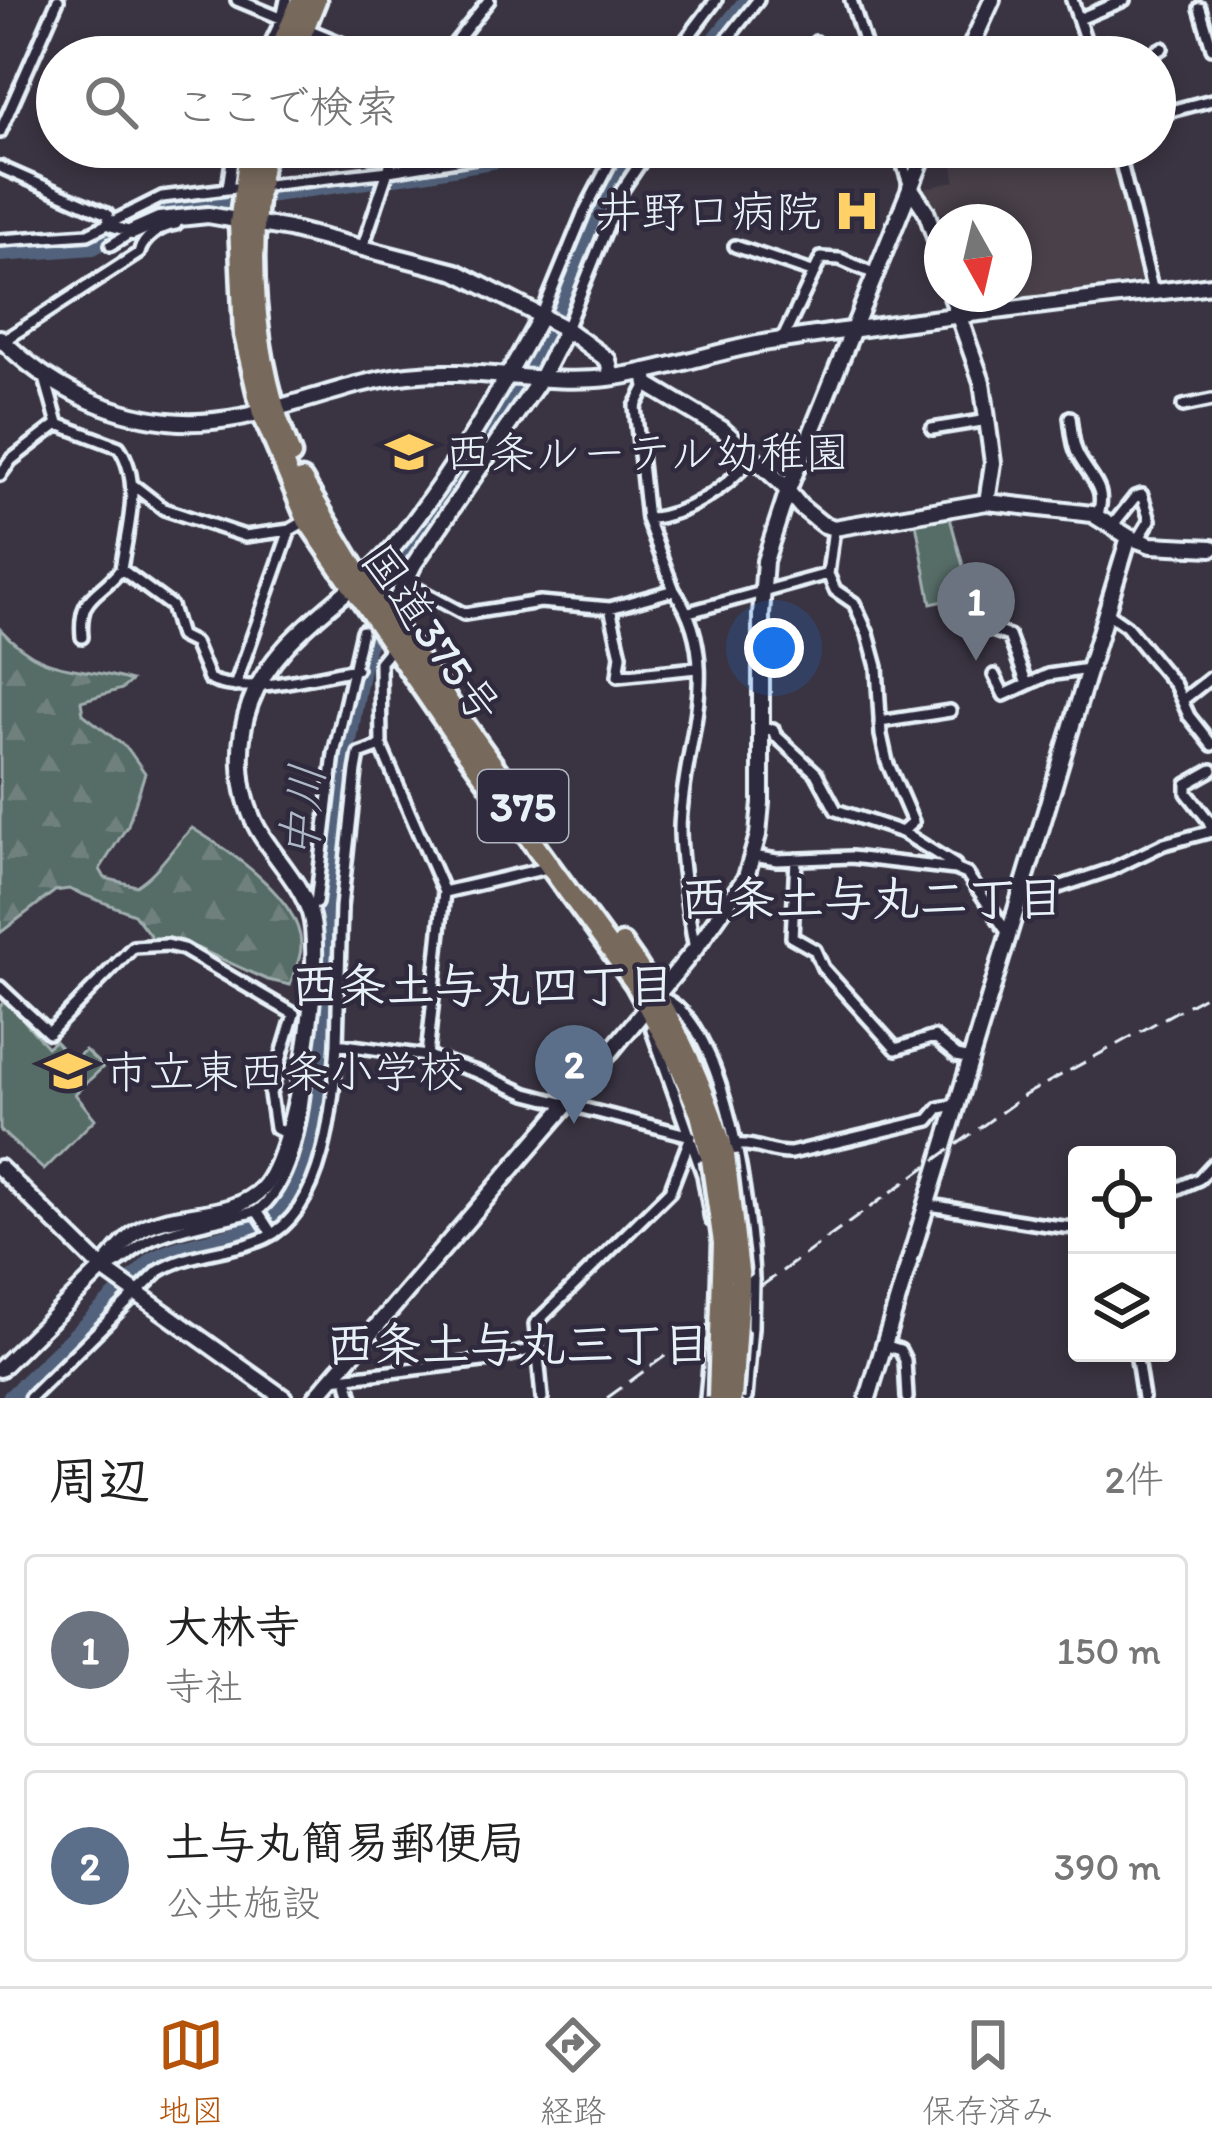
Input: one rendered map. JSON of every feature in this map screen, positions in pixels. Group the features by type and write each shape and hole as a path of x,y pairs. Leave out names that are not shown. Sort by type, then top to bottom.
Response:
{"highway":[{"path":"286,36 301,0"},
{"path":"292,36 292,23 316,0"},
{"name":"国道375号","path":"246,168 244,334 298,525 370,585 392,642 454,736 653,1001"},
{"name":"国道375号","path":"268,411 317,509 696,1070 723,1160 740,1279 732,1398"},
{"name":"国道375号","path":"718,1398 723,1160"}],"street":[{"path":"42,36 58,0"},
{"path":"237,0 324,36"},
{"path":"286,0 292,23"},
{"path":"461,36 489,0"},
{"path":"689,36 716,0"},
{"path":"730,36 758,0"},
{"path":"851,0 862,36"},
{"path":"976,36 992,0"},
{"path":"1072,0 1084,36"},
{"path":"1078,20 1124,0"},
{"path":"1200,8 1212,48"},
{"path":"281,36 292,23"},
{"path":"0,132 36,50"},
{"path":"1176,110 1212,100"},
{"path":"0,167 107,214 111,226"},
{"path":"362,249 389,168"},
{"path":"0,240 54,239 111,226 142,204 162,197 412,168"},
{"path":"109,1273 135,1233 237,1204 261,1190 272,1174 300,1076 313,1001 314,941 308,906 258,831 245,792 242,739 259,684 272,660 370,585 510,376 544,315 584,212 607,168"},
{"path":"388,616 414,564 539,378 622,190 637,168"},
{"path":"904,168 924,208"},
{"path":"315,1398 339,1378 734,897 754,856 761,803 765,561 788,490 918,168"},
{"path":"1123,168 1153,292"},
{"path":"111,245 159,220 208,214 289,229 456,272 564,328 608,360 612,377"},
{"path":"196,216 193,222 165,226 142,243 139,253 1,341 45,378 109,409 167,421 205,422 268,411 374,379 426,373 646,378 726,349 1212,285"},
{"path":"111,226 132,232"},
{"path":"735,246 815,273"},
{"path":"782,340 825,256 875,274"},
{"path":"956,312 982,382 993,463 987,502"},
{"path":"45,378 58,424"},
{"path":"646,378 722,429 812,516 834,528 987,502 1097,517 1134,538 1177,549 1212,548"},
{"path":"646,378 635,406 647,519 674,590 695,627 698,720 680,830 695,949"},
{"path":"1183,406 1212,400"},
{"path":"1070,417 1076,450 1102,493 1097,517"},
{"path":"932,429 988,420"},
{"path":"0,475 10,460 58,424"},
{"path":"58,424 119,447 133,485 121,569 90,595 82,614 82,637"},
{"path":"647,519 682,511 717,492 752,459"},
{"path":"133,485 164,509 245,536 298,525"},
{"path":"868,1398 1106,612 1134,538 1150,520 1142,495 1135,497 1112,526"},
{"path":"235,686 298,525"},
{"path":"834,528 828,574 835,590 854,603 868,634 877,667 887,762 914,822 902,832"},
{"path":"121,569 171,606 180,636 194,643 208,679 235,686 356,669"},
{"path":"689,612 828,574"},
{"path":"370,585 405,581 464,614 540,602 610,608 674,590"},
{"path":"974,594 986,628 1009,637 1027,684"},
{"path":"610,608 621,655 619,676 697,668"},
{"path":"1106,612 1126,626 1184,699 1189,716 1211,742"},
{"path":"308,906 316,903 334,754 362,631"},
{"path":"392,642 380,662 381,746 444,892 427,1056"},
{"path":"994,674 1004,695 1048,675 1088,669"},
{"path":"1184,699 1212,677"},
{"path":"880,722 950,711"},
{"path":"762,730 773,729 817,773 836,811 902,832 956,869"},
{"path":"30,1398 135,1291 171,1264 271,1233 290,1218 305,1196 326,1141 338,1045 341,907 356,771 364,749 381,746"},
{"path":"1017,901 1110,870 1164,844 1212,831 1210,821 1187,793 1187,784 1212,770"},
{"path":"754,856 851,856 956,869 967,874 1007,932"},
{"path":"796,859 792,937 814,950 824,968 896,1049 934,1036 957,1056 970,1059"},
{"path":"444,892 551,867"},
{"path":"0,987 49,1033 133,947 183,949 294,1014 270,1094 275,1128 287,1134"},
{"path":"313,1001 339,1003"},
{"path":"542,1398 536,1324 670,1191 691,1136 650,1022 653,1001"},
{"path":"338,1045 427,1056 527,1094 691,1136 723,1160 752,1244 746,1398"},
{"path":"0,1369 142,1243 165,1233 258,1213 273,1200 303,1109 306,1081 300,1076"},
{"path":"723,1160 753,1144 775,1154 791,1154 929,1120 939,1108 956,1105"},
{"path":"713,1309 723,1160"},
{"path":"1176,1189 1199,1179 1212,1165"},
{"path":"0,1168 109,1273 284,1398"},
{"path":"928,1205 1068,1228"},
{"path":"258,1213 271,1233"},
{"path":"715,1250 752,1244"},
{"path":"884,1345 900,1350 905,1360 907,1398"},
{"path":"706,1398 711,1346 749,1349"},
{"path":"339,1378 491,1360 537,1348"},
{"path":"1137,1362 1143,1398"},
{"path":"339,1378 352,1398"}],"shaded area":[{"path":"953,168 1114,168 1141,281 1032,297 1032,204 926,204 922,189 955,181"}],"green space":[{"path":"950,518 971,595 931,604 916,523"},
{"path":"0,629 16,645 46,662 131,681 122,689 81,701 83,714 128,749 145,773 128,825 100,869 105,878 136,886 192,828 260,878 289,911 301,947 290,985 197,948 152,938 134,914 69,889 55,891 0,933"},
{"path":"6,1000 47,1047 55,1041 73,1060 85,1050 103,1067 75,1094 95,1119 44,1170 0,1130 0,1006"}],"waterway":[{"name":"中川","path":"718,36 747,0"},
{"path":"0,254 93,247 161,210 451,168"},
{"name":"中川","path":"10,1398 153,1260 250,1229 279,1211 298,1185 311,1152 323,1073 325,919 332,847 357,693 374,623 387,588 509,403 549,333 622,168"}],"railway":[{"path":"607,1398 1025,1095 1212,992"}],"place":[{"name":"井野口病院","path":"857,211"},
{"name":"西条ルーテル幼稚園","path":"409,452"},
{"name":"大林寺","path":"976,661"},
{"name":"市立東西条小学校","path":"68,1071"},
{"name":"土与丸簡易郵便局","path":"574,1124"}],"district":[{"name":"西条土与丸二丁目","path":"872,898"},
{"name":"西条土与丸四丁目","path":"483,985"},
{"name":"西条土与丸三丁目","path":"518,1344"}]}
